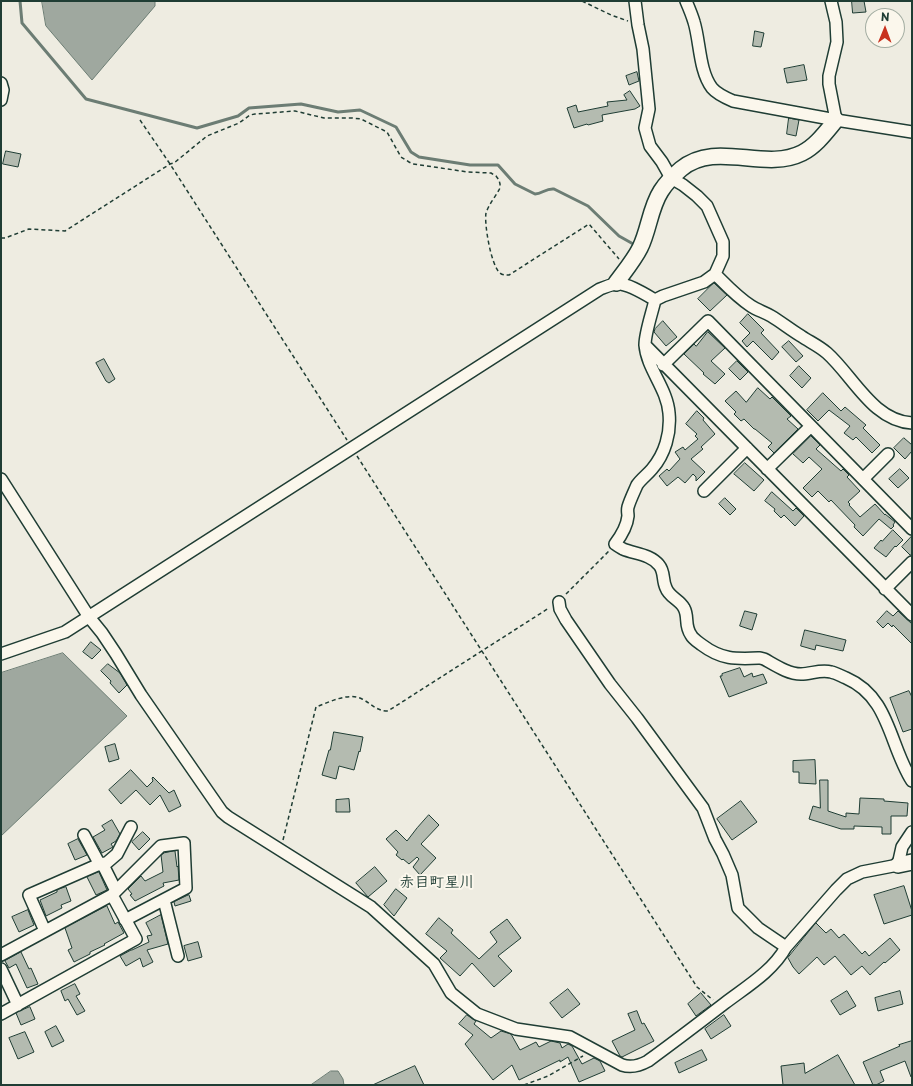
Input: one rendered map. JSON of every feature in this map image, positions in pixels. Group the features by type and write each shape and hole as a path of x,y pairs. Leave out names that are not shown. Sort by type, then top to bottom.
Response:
{"street":[{"path":"635,1 643,49 650,109 645,128 650,146 662,162 671,178 697,196 706,206 723,242 722,256 715,274 704,282 655,300 645,339 645,346 653,372 667,401 670,428 664,448 658,460 638,484 627,509 628,516 624,528 616,544 623,549 649,557 659,565 664,574 666,589 681,603 686,612 687,626 691,635 707,649 719,655 734,659 764,659 793,673 804,674 822,671 832,672 858,685 872,698 881,710 901,761 912,781"},
{"path":"686,1 694,22 707,79 712,88 717,92 733,101 912,132"},
{"path":"831,1 836,22 837,42 829,76 829,84 836,120"},
{"path":"1,82 3,90 1,100"},
{"path":"616,284 640,249 661,191 671,178 682,168 701,158 716,156 762,160 791,158 813,146 836,120"},
{"path":"715,274 744,301 771,316 826,353 836,362 860,391 885,414 899,421 912,423"},
{"path":"1,654 65,632 600,289 616,284 629,286 655,300"},
{"path":"663,365 708,321 912,529"},
{"path":"645,346 912,615"},
{"path":"767,469 811,426"},
{"path":"704,491 747,448"},
{"path":"863,479 888,454"},
{"path":"1,479 89,617 102,633 141,695 222,812 371,907 434,964 451,993 477,1014 516,1029 570,1037 622,1065 633,1067 642,1065 768,970 786,947 847,879 862,872 905,864 902,847 912,832"},
{"path":"885,588 912,562"},
{"path":"559,602 560,609 566,620 610,684 637,718 702,808 732,876 738,908 758,928 786,947"},
{"path":"46,931 29,894 102,866 117,854 131,827"},
{"path":"1,1014 136,939 125,920 102,866 84,835"},
{"path":"1,955 114,893 161,846 184,843 186,888 125,920"},
{"path":"164,900 178,956"},
{"path":"1,969 18,1005"}],"path":[{"path":"582,1 611,15 638,25"},
{"path":"1,238 5,238 29,229 65,231 170,164 174,163 207,136 239,123 245,118 255,114 295,111 324,118 357,118 387,132 401,157 413,164 468,172 486,172 496,176 499,180 500,188 486,214 488,241 496,267 500,273 504,275 509,275 589,224 626,269"},
{"path":"140,120 170,164 697,986 721,1006"},
{"path":"281,849 316,707 347,697 356,697 381,711 388,711 559,602 616,544"},
{"path":"524,1085 548,1076 594,1050"}],"shaded area":[{"path":"42,1 155,1 155,6 92,80 46,26"},
{"path":"63,653 127,716 1,836 1,673"},
{"path":"331,1071 338,1071 343,1079 344,1085 311,1085"}],"building":[{"path":"852,1 864,1 865,12 853,13"},
{"path":"755,31 764,33 761,47 753,46"},
{"path":"804,65 807,80 787,83 784,69"},
{"path":"637,72 639,81 629,85 626,76"},
{"path":"630,91 640,106 635,109 602,115 603,121 574,128 567,108 576,105 578,112 608,106 607,102 627,100 624,95"},
{"path":"789,118 799,120 796,136 787,134"},
{"path":"6,151 21,154 18,167 3,164"},
{"path":"714,283 727,295 710,311 698,299"},
{"path":"748,314 764,330 761,333 779,352 772,360 753,341 747,347 742,341 750,333 740,323"},
{"path":"663,321 677,337 666,346 654,332"},
{"path":"708,332 725,348 711,361 725,374 715,384 684,354 694,344 696,346"},
{"path":"789,341 803,356 796,362 782,347"},
{"path":"104,359 115,379 109,383 106,381 96,363"},
{"path":"737,361 748,372 740,380 729,369"},
{"path":"799,366 811,378 802,388 790,376"},
{"path":"758,388 770,399 772,397 791,416 787,419 798,429 774,453 768,447 772,443 744,419 741,421 734,414 736,412 725,401 736,391 746,402"},
{"path":"823,393 841,411 845,407 866,425 863,428 880,445 872,453 856,437 853,440 844,433 850,426 829,410 818,421 807,410"},
{"path":"697,411 715,434 701,447 703,449 691,459 705,472 696,481 696,477 693,474 685,483 678,477 667,486 659,476 667,469 669,471 680,459 675,452 683,447 685,450 698,439 695,436 697,434 686,424"},
{"path":"811,436 820,445 816,449 841,471 843,469 849,475 847,477 860,491 848,502 850,504 849,505 860,517 875,504 885,515 895,522 891,529 879,519 863,536 854,527 855,525 831,500 829,502 818,491 812,497 803,488 822,469 809,457 803,463 793,454"},
{"path":"904,438 912,445 912,451 905,459 894,448"},
{"path":"745,463 764,480 754,491 734,474"},
{"path":"900,469 909,478 898,488 889,479"},
{"path":"772,492 793,511 796,508 804,516 795,526 784,515 781,518 774,511 775,509 765,501"},
{"path":"725,498 736,509 730,515 719,504"},
{"path":"893,530 903,540 896,547 895,546 886,557 874,548"},
{"path":"912,536 912,555 910,555 902,547"},
{"path":"745,611 757,614 752,630 740,626"},
{"path":"887,611 893,616 898,611 912,624 912,644 893,625 892,627 888,623 883,628 877,622"},
{"path":"805,630 846,640 843,651 816,645 815,650 801,646"},
{"path":"91,642 101,650 92,659 83,652"},
{"path":"108,664 120,673 127,685 119,693 110,683 111,681 101,671"},
{"path":"740,668 744,677 752,673 753,677 763,674 767,683 729,697 720,676"},
{"path":"909,691 912,697 912,729 903,732 890,698"},
{"path":"334,732 363,737 354,770 339,766 336,779 322,775"},
{"path":"115,744 119,759 109,762 105,747"},
{"path":"815,760 816,784 799,783 799,772 793,772 793,761"},
{"path":"131,770 147,787 153,781 153,777 169,793 174,790 181,806 169,812 160,795 150,805 136,790 121,804 109,790"},
{"path":"820,780 828,780 828,811 846,817 846,813 859,814 860,798 884,799 884,801 908,803 907,816 891,816 891,834 882,834 882,827 854,826 854,829 841,829 809,819 813,806 820,808"},
{"path":"349,799 350,812 336,812 336,800"},
{"path":"741,801 757,822 732,840 717,819"},
{"path":"429,815 439,825 421,844 436,858 420,875 413,867 419,859 417,857 409,864 403,859 402,860 396,855 398,852 386,839 396,830 407,841"},
{"path":"112,820 120,834 116,841 111,844 113,847 102,853 93,837 105,830 102,826"},
{"path":"143,832 150,839 139,850 132,842"},
{"path":"78,839 87,855 75,860 68,844"},
{"path":"175,851 179,880 163,883 164,886 135,901 130,895 132,894 128,889 141,876 145,881 163,872 161,855"},
{"path":"375,867 387,881 368,897 356,883"},
{"path":"99,872 107,890 96,895 87,877"},
{"path":"904,886 912,915 884,924 874,895"},
{"path":"66,887 71,901 61,905 62,908 46,916 40,900 57,892 57,890"},
{"path":"396,889 407,898 394,916 384,905"},
{"path":"189,895 191,901 175,906 174,902"},
{"path":"107,906 115,924 118,922 124,933 74,962 68,950 72,948 65,928"},
{"path":"28,910 34,925 19,932 12,917"},
{"path":"161,915 168,944 147,950 153,962 143,967 140,958 126,966 120,956 149,942 147,936 152,935 146,923"},
{"path":"439,918 453,930 451,933 479,959 497,942 490,932 507,919 521,938 498,956 512,971 494,987 472,963 460,976 440,958 447,951 426,934"},
{"path":"816,923 826,933 831,929 839,938 844,934 862,954 865,951 869,956 890,938 900,950 870,975 862,966 851,975 835,956 824,965 817,957 799,974 788,958"},
{"path":"198,942 202,957 188,961 184,946"},
{"path":"21,952 29,969 31,968 38,984 27,988 16,964 9,968 5,961"},
{"path":"75,984 80,994 76,996 85,1011 77,1015 68,999 65,1001 61,991"},
{"path":"568,989 580,1004 562,1018 550,1003"},
{"path":"847,991 856,1006 840,1015 831,1001"},
{"path":"900,991 903,1004 878,1011 875,998"},
{"path":"701,993 711,1005 696,1016 688,1004"},
{"path":"30,1007 35,1019 21,1025 16,1013"},
{"path":"637,1011 642,1024 644,1023 654,1041 622,1057 612,1041 635,1030 628,1014"},
{"path":"467,1015 476,1021 474,1024 491,1038 501,1031 511,1034 520,1050 536,1042 539,1047 551,1041 560,1043 562,1048 568,1044 572,1046 582,1064 594,1058 600,1061 605,1071 579,1082 568,1057 519,1080 512,1065 493,1080 465,1044 473,1035 459,1024"},
{"path":"724,1015 731,1026 711,1039 705,1029"},
{"path":"56,1026 64,1041 52,1047 45,1032"},
{"path":"25,1032 34,1052 18,1059 9,1038"},
{"path":"912,1041 912,1077 905,1061 880,1071 884,1081 873,1085 863,1062 900,1046 899,1045"},
{"path":"702,1050 707,1060 679,1073 675,1063"},
{"path":"838,1055 855,1085 783,1085 781,1066 804,1063 805,1073"},
{"path":"415,1066 424,1085 373,1085"}],"waterway":[{"path":"20,1 22,23 86,99 197,128 238,116 249,108 301,104 338,112 360,110 396,127 411,152 419,157 470,165 498,165 515,184 535,194 549,189 554,189 588,206 619,236 635,245"}],"district":[{"name":"赤目町星川","path":"437,883"}]}
